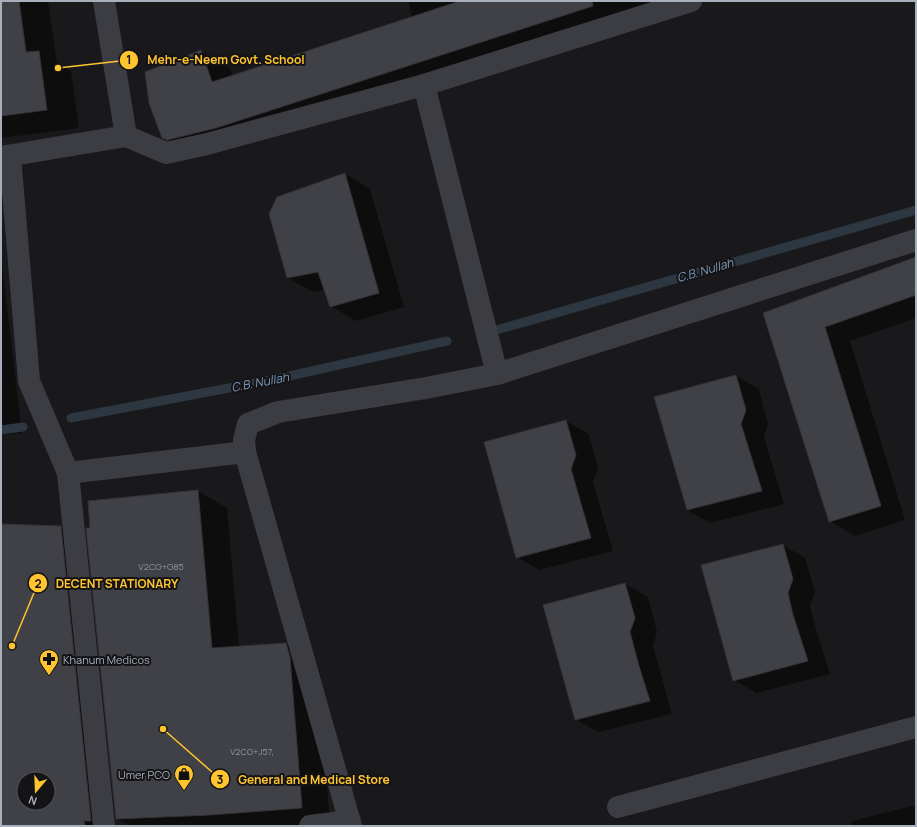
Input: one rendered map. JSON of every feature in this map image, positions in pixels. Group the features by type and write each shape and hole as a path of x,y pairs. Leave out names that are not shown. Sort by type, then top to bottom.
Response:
{"street":[{"path":"104,1 126,136"},
{"path":"104,826 68,473 29,381 6,156 126,136 166,153 207,144 424,85 691,1"},
{"path":"424,85 497,374"},
{"path":"310,826 350,823 245,452 244,440 248,424 278,412 426,388 497,374 916,240"},
{"path":"68,473 245,452"},
{"path":"618,806 916,727"}],"building":[{"path":"1,1 19,1 26,52 39,51 47,110 1,116"},
{"path":"460,1 592,1 593,6 216,128 167,140 162,138 149,103 145,72 201,50 212,82"},
{"path":"345,173 379,293 330,307 318,272 287,278 269,214 277,197"},
{"path":"916,257 916,295 825,327 881,506 829,522 763,313"},
{"path":"736,375 746,410 741,424 762,491 687,510 654,397"},
{"path":"566,420 576,455 571,469 591,538 516,558 484,442"},
{"path":"198,490 212,648 286,643 290,657 302,808 210,815 116,819 86,528 90,528 88,501"},
{"path":"1,524 61,526 91,821 84,821 85,826 1,826"},
{"path":"783,544 793,579 788,593 793,615 808,661 733,681 701,565"},
{"path":"625,583 635,618 630,632 650,701 575,720 543,605"}],"waterway":[{"name":"C.B. Nullah","path":"493,331 916,210"},
{"name":"C.B. Nullah","path":"71,418 271,380 447,341"},
{"name":"C.B. Nullah","path":"1,430 23,427"}],"place":[{"name":"Mehr-e-Neem Govt. School","path":"58,68"},
{"name":"DECENT STATIONARY","path":"12,646"},
{"name":"Khanum Medicos","path":"49,676"},
{"name":"General and Medical Store","path":"163,729"},
{"name":"Umer PCO","path":"184,791"}]}
